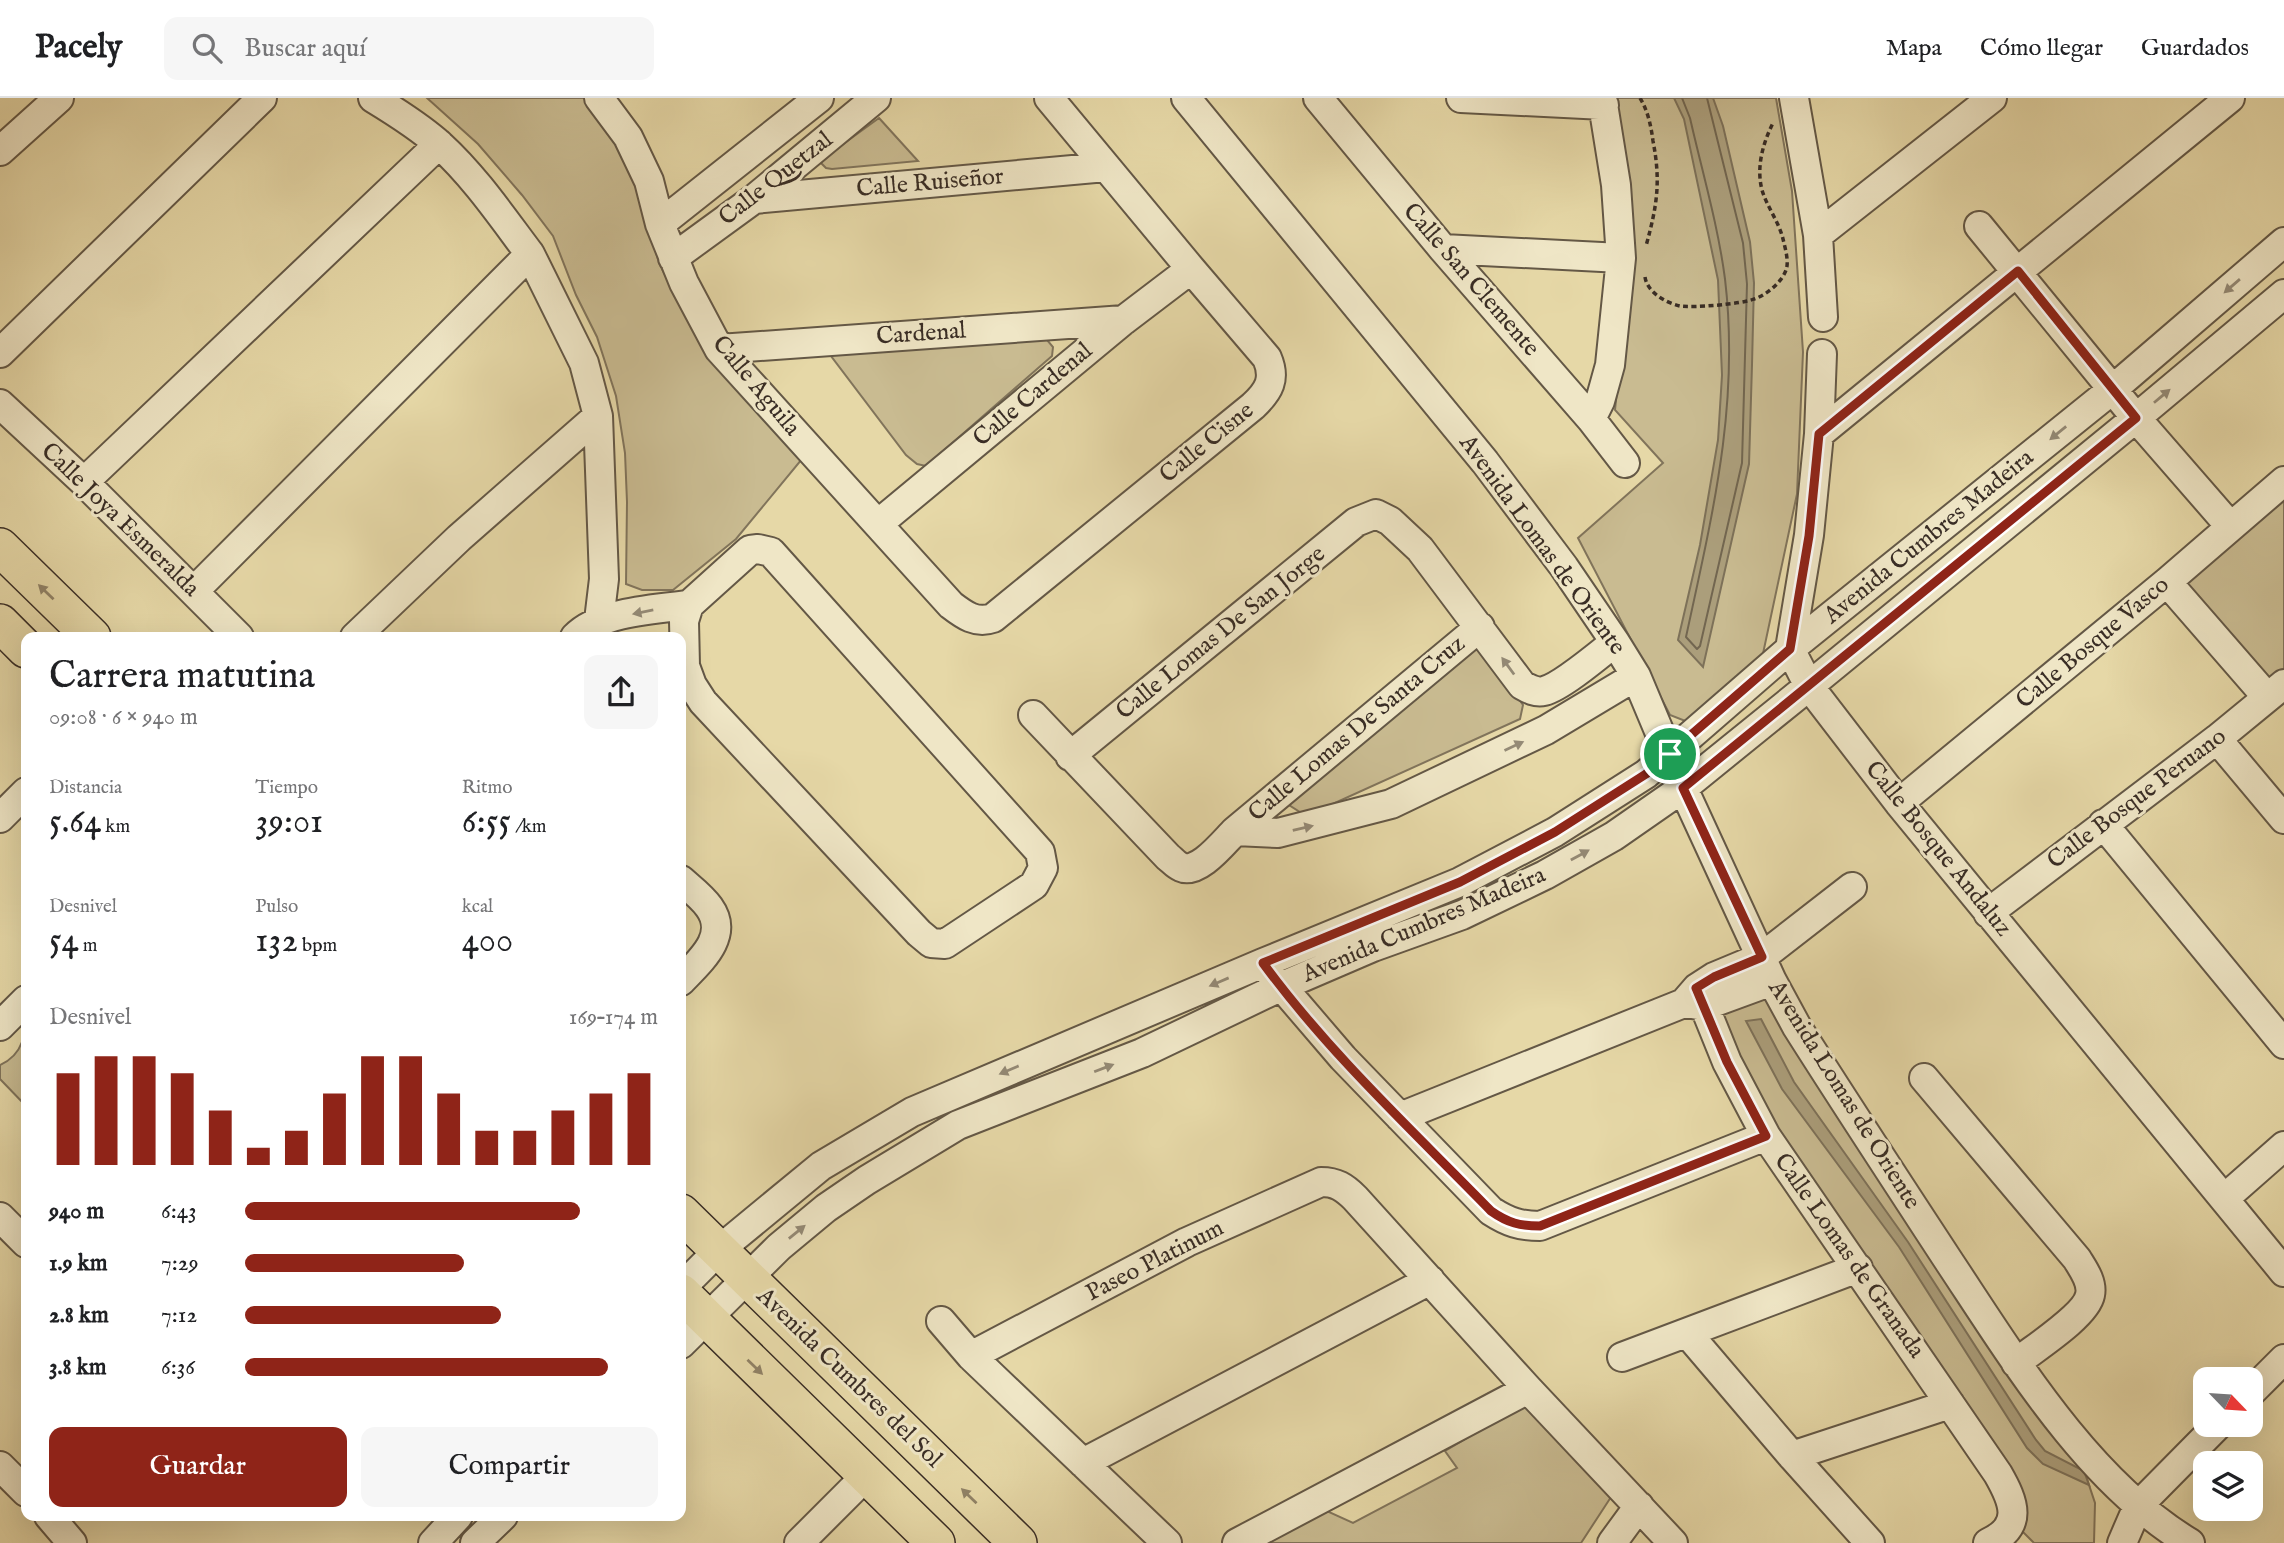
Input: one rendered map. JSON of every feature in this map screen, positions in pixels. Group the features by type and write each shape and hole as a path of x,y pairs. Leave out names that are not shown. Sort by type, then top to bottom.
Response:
{"main road":[{"path":"0,547 87,632"},
{"path":"0,623 21,644"},
{"name":"Avenida Cumbres del Sol","path":"686,1218 1018,1543"},
{"path":"686,1308 694,1332 866,1476 936,1543"}],"street":[{"path":"0,152 59,98"},
{"path":"0,353 262,98"},
{"path":"373,98 439,144 478,186 530,254 584,363 598,416 604,579 598,629"},
{"name":"Calle Aguila","path":"599,98 628,137 649,181 660,224 684,283 719,349 951,605 967,617 984,621"},
{"name":"Calle Quetzal","path":"660,224 819,98"},
{"name":"Calle Quetzal","path":"674,258 754,199 876,98"},
{"name":"Calle Cisne","path":"984,621 993,618 1266,394 1272,380 1267,358 1049,98"},
{"name":"Avenida Lomas de Oriente","path":"1186,98 1485,462 1564,567 1636,677 1683,788 1767,969 1797,1027 2016,1363 2068,1431 2138,1506 2190,1543"},
{"name":"Calle San Clemente","path":"1318,98 1591,419 1625,463"},
{"path":"1461,98 1603,102 1616,185 1636,260 1606,383 1591,419"},
{"path":"1794,98 1818,235 1823,317"},
{"path":"1818,235 1958,110 1992,98"},
{"path":"1819,434 2230,98"},
{"path":"84,482 439,144"},
{"name":"Calle Ruiseñor","path":"754,199 1106,167"},
{"path":"1979,226 2136,418 2230,526"},
{"name":"Avenida Cumbres Madeira","path":"686,1283 719,1250 821,1166 912,1112 1460,882 1555,832 1646,774 1790,649 2113,389 2284,242"},
{"path":"1443,248 1636,260"},
{"path":"194,591 530,254"},
{"name":"Calle Cardenal","path":"878,524 1124,320 1191,269"},
{"name":"Avenida Cumbres Madeira","path":"694,1332 779,1247 826,1208 866,1180 958,1125 1142,1053 1280,987 1373,947 1462,915 1545,875 1614,836 1683,788 2284,294"},
{"name":"Cardenal","path":"719,349 1124,320"},
{"path":"1790,649 1809,536 1819,434 1822,355"},
{"name":"Calle Joya Esmeralda","path":"0,404 84,482 234,632"},
{"path":"360,632 459,538 598,416"},
{"name":"Calle Bosque Vasco","path":"1899,803 2167,582 2284,481"},
{"name":"Calle Lomas De San Jorge","path":"1070,756 1356,522 1376,514 1390,522 1420,549 1480,627"},
{"path":"580,632 689,605 750,550 771,552 1040,852 1042,869 1034,885 945,944 931,943 703,702 686,669"},
{"path":"2167,582 2275,690"},
{"path":"683,632 689,605"},
{"path":"1480,627 1522,685 1533,691 1545,691 1579,670 1615,642"},
{"name":"Calle Lomas De Santa Cruz","path":"1070,756 1168,857 1179,867 1190,870 1480,627"},
{"name":"Calle Bosque Andaluz","path":"1790,649 1809,686 1899,803 2284,1272"},
{"name":"Calle Lomas De Santa Cruz","path":"1235,831 1278,833 1391,804 1546,730 1636,677"},
{"name":"Calle Bosque Peruano","path":"1988,913 2217,740 2275,690"},
{"path":"1033,715 1070,756"},
{"path":"2217,740 2284,819"},
{"path":"0,818 21,797"},
{"path":"2103,824 2284,1044"},
{"path":"686,885 710,907 718,929 710,951 686,976"},
{"path":"1400,1117 1695,999 1714,977 1767,969 1852,887"},
{"path":"1263,963 1280,987 1400,1117 1491,1211 1507,1222 1521,1226 1540,1226 1766,1136"},
{"name":"Calle Lomas de Granada","path":"1695,999 1766,1136 1951,1404 2011,1498 2012,1515 2009,1525 2000,1537 1988,1543"},
{"path":"0,1026 21,1005"},
{"path":"1924,1078 2077,1259 2088,1278 2090,1295 2080,1312 2016,1363"},
{"path":"2225,1198 2284,1146"},
{"name":"Paseo Platinum","path":"971,1356 1187,1242 1321,1182 1344,1187 1430,1280"},
{"path":"0,1217 21,1238"},
{"path":"1622,1357 1858,1268"},
{"path":"1083,1463 1430,1280 1673,1543"},
{"path":"941,1321 971,1356 1167,1543"},
{"path":"1688,1334 1870,1543"},
{"path":"2263,1380 2284,1359"},
{"path":"1237,1543 1528,1389"},
{"path":"1792,1456 1951,1404"},
{"path":"2122,1543 2138,1506 2206,1437"},
{"path":"0,1466 21,1487"},
{"path":"799,1543 866,1476"},
{"path":"1612,1543 1639,1506"},
{"path":"475,1543 498,1521"}],"path":[{"path":"1640,98 1649,118 1659,172 1652,228 1636,260 1646,285 1657,295 1680,306 1752,300 1777,284 1787,266 1781,230 1762,189 1760,163 1765,142 1775,120"}],"shaded area":[{"path":"427,98 585,98 635,163 645,214 659,263 682,309 710,354 802,459 736,539 673,590 642,590 626,584 625,453 616,396 597,337 576,295 553,236 478,144"},
{"path":"1608,98 1776,98 1792,191 1803,352 1797,494 1761,663 1693,724 1670,715 1578,538 1663,463 1615,410 1631,258"},
{"path":"879,118 918,161 832,169 821,163 824,158"},
{"path":"1042,334 1053,347 1052,356 926,466 917,464 906,455 828,352"},
{"path":"2284,481 2284,683 2267,697 2167,582"},
{"path":"1477,638 1523,705 1520,719 1315,812 1303,814 1289,805 1283,791"},
{"path":"1772,981 2081,1461 2095,1503 2094,1543 2034,1543 2011,1520 1858,1268 1704,1006"},
{"path":"21,1044 21,1101 0,1079 0,1065 18,1050"},
{"path":"1525,1404 1613,1494 1581,1543 1265,1543 1327,1511 1353,1523 1457,1468 1445,1451"}],"water":[{"path":"1674,98 1713,98 1723,126 1750,242 1754,283 1749,464 1703,667 1678,640 1700,545 1718,440 1722,375 1718,280 1684,119"},
{"path":"1761,1019 1794,1082 1908,1242 2036,1440 2045,1451 2084,1471 2089,1485 2043,1464 2027,1448 1899,1247 1782,1089 1746,1021"}],"route":[{"path":"2018,271 2136,418 1683,788 1762,957 1714,977 1696,988 1727,1062 1766,1136 1540,1226 1521,1226 1507,1222 1491,1211 1343,1058 1280,987 1263,963 1460,882 1555,832 1646,774 1670,754 1790,649 1809,536 1819,434 2018,271"}]}
